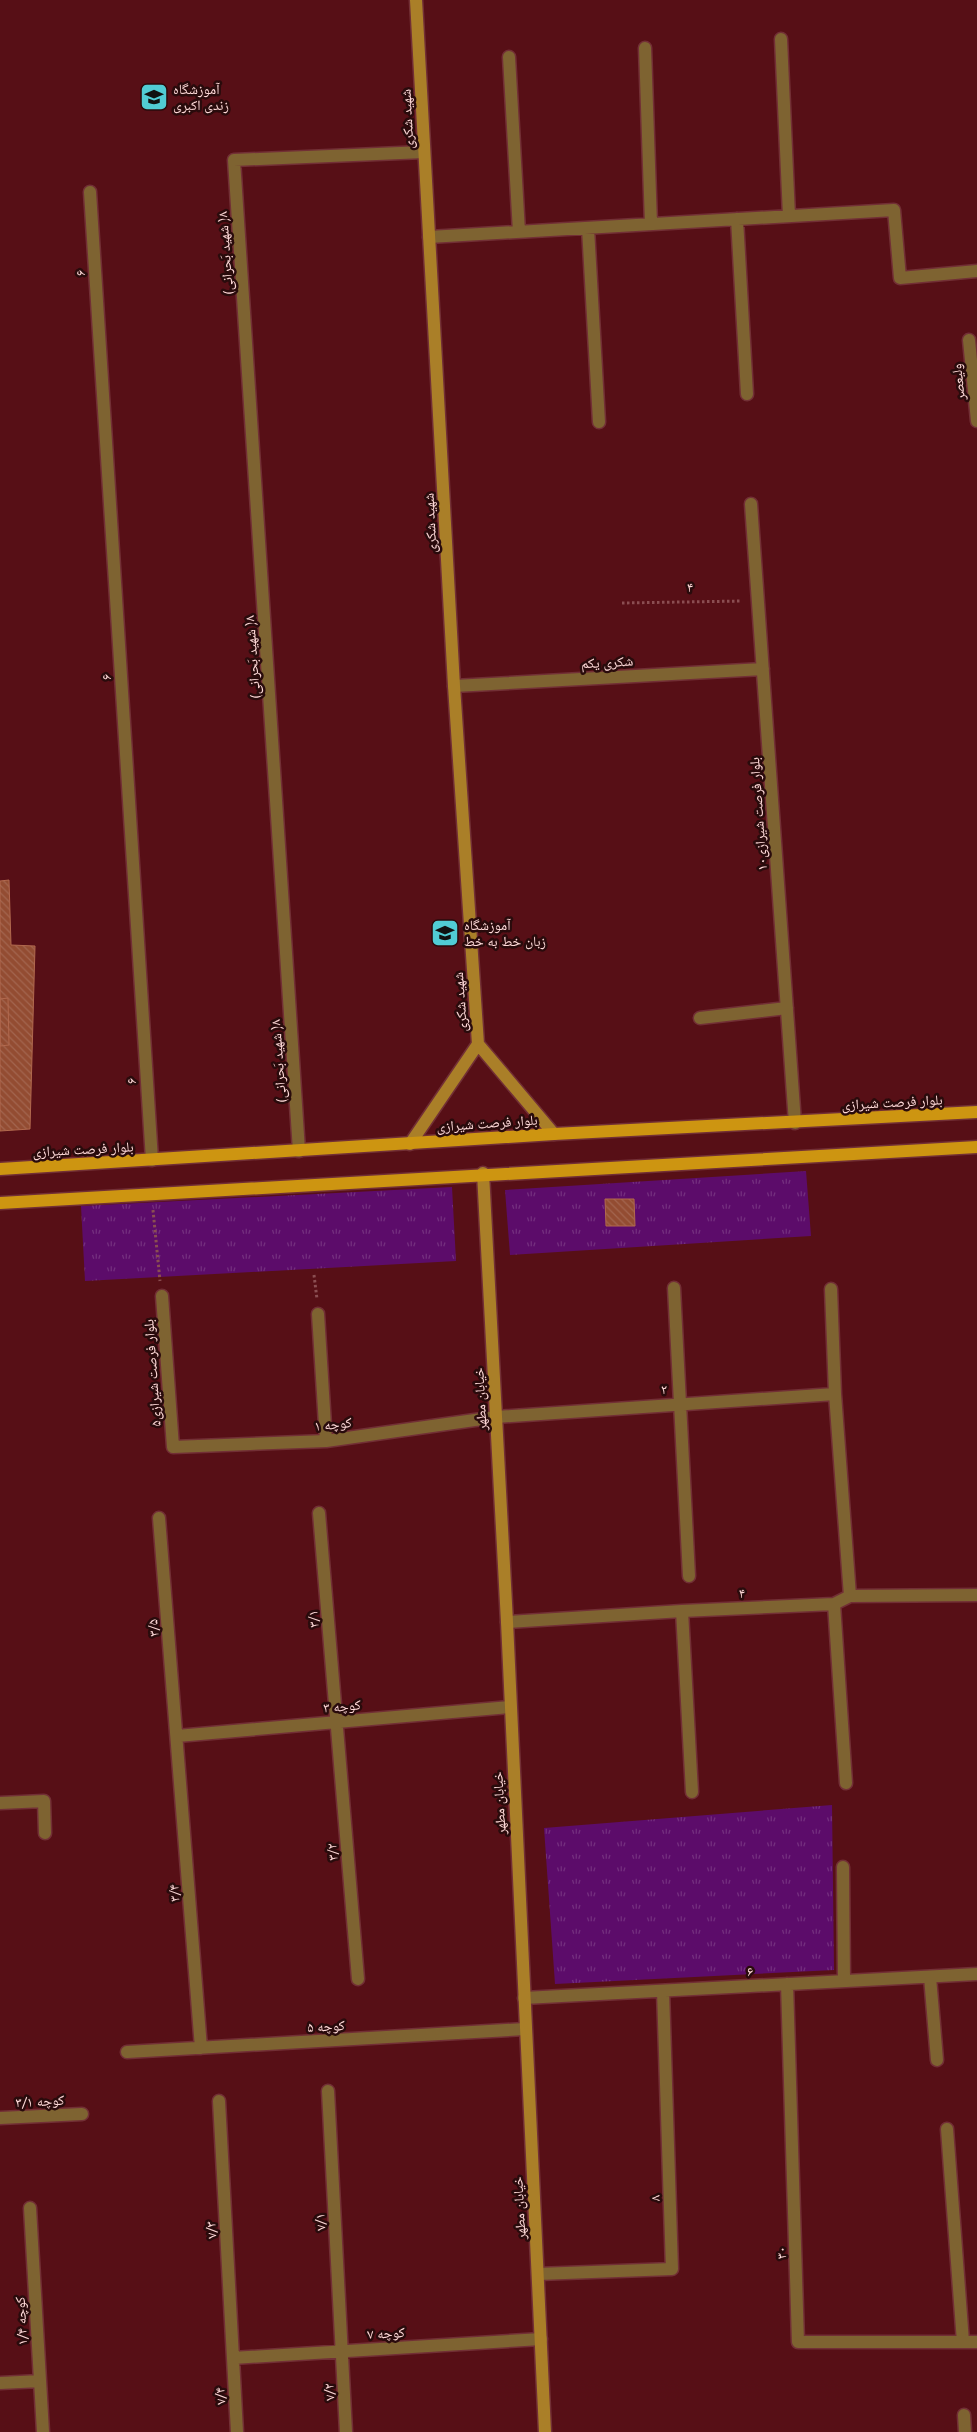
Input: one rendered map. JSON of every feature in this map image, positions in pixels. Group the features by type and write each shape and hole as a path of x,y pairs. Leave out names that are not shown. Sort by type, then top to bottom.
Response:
{"main road":[{"name":"بلوار فرصت شیرازی","path":"0,1170 554,1134 977,1112"},
{"path":"0,1203 977,1147"}],"street":[{"name":"شهید شکری","path":"416,0 454,686 478,1044"},
{"path":"781,39 789,216"},
{"path":"645,48 651,224"},
{"path":"509,58 519,232"},
{"name":"(شهید بَحرانی )۸","path":"299,1152 234,160 424,152"},
{"name":"۶","path":"90,192 152,1160"},
{"path":"429,238 894,210 900,278 977,271"},
{"path":"738,219 747,394"},
{"path":"588,228 599,422"},
{"name":"ولیعصر","path":"969,340 977,421"},
{"name":"بلوار فرصت شیرازی۱۰","path":"751,504 795,1122"},
{"name":"شکری یکم","path":"454,686 763,669"},
{"path":"700,1018 787,1008"},
{"path":"410,1144 478,1044 554,1134"},
{"name":"خیابان مطهر","path":"483,1174 507,1622 546,2432"},
{"path":"674,1288 688,1576"},
{"path":"831,1289 835,1394 850,1596"},
{"name":"بلوار فرصت شیرازی۵","path":"162,1296 173,1447"},
{"path":"318,1314 326,1441"},
{"name":"۲","path":"496,1417 679,1403 835,1394"},
{"name":"کوچه ۱","path":"173,1447 326,1441 496,1417"},
{"name":"۳/۱","path":"319,1514 337,1722"},
{"name":"۳/۵","path":"159,1518 177,1736"},
{"name":"۴","path":"507,1622 834,1604 850,1596 977,1595"},
{"path":"834,1604 846,1783"},
{"path":"682,1611 692,1792"},
{"name":"کوچه ۳","path":"177,1736 510,1707"},
{"name":"۳/۲","path":"337,1722 358,1979"},
{"name":"۳/۴","path":"177,1736 200,2048"},
{"path":"0,1803 44,1801 45,1833"},
{"path":"843,1867 844,1981"},
{"name":"۶","path":"524,1998 977,1974"},
{"path":"930,1977 937,2060"},
{"name":"۳۰","path":"787,1984 798,2342 977,2342"},
{"name":"۸","path":"538,2274 672,2269 663,1991"},
{"name":"کوچه ۵","path":"127,2052 526,2029"},
{"name":"۷/۱","path":"328,2091 342,2351"},
{"name":"۷/۳","path":"219,2101 233,2358"},
{"name":"کوچه ۳/۱","path":"0,2118 82,2114"},
{"path":"947,2129 963,2342"},
{"name":"کوچه ۱/۴","path":"30,2208 43,2432"},
{"name":"کوچه ۷","path":"233,2358 541,2339"},
{"name":"۷/۲","path":"342,2351 346,2432"},
{"name":"۷/۴","path":"233,2358 237,2432"},
{"path":"0,2383 40,2380"},
{"path":"964,2414 965,2432"}],"path":[{"name":"۴","path":"622,603 758,600"},
{"path":"152,1194 162,1296"},
{"path":"314,1275 318,1314"}],"green space":[{"path":"806,1171 811,1236 510,1255 505,1190"},
{"path":"452,1187 456,1261 85,1281 81,1206"},
{"path":"832,1805 834,1970 555,1984 544,1828"}],"building":[{"path":"9,880 11,945 35,946 30,1129 0,1131 0,881"},
{"path":"8,998 9,1045 0,1046 0,999"},
{"path":"605,1199 634,1199 635,1226 606,1226"}],"place":[{"name":"آموزشگاه زندی اکبری","path":"154,97"},
{"name":"آموزشگاه زبان خط به خط","path":"445,933"}]}
